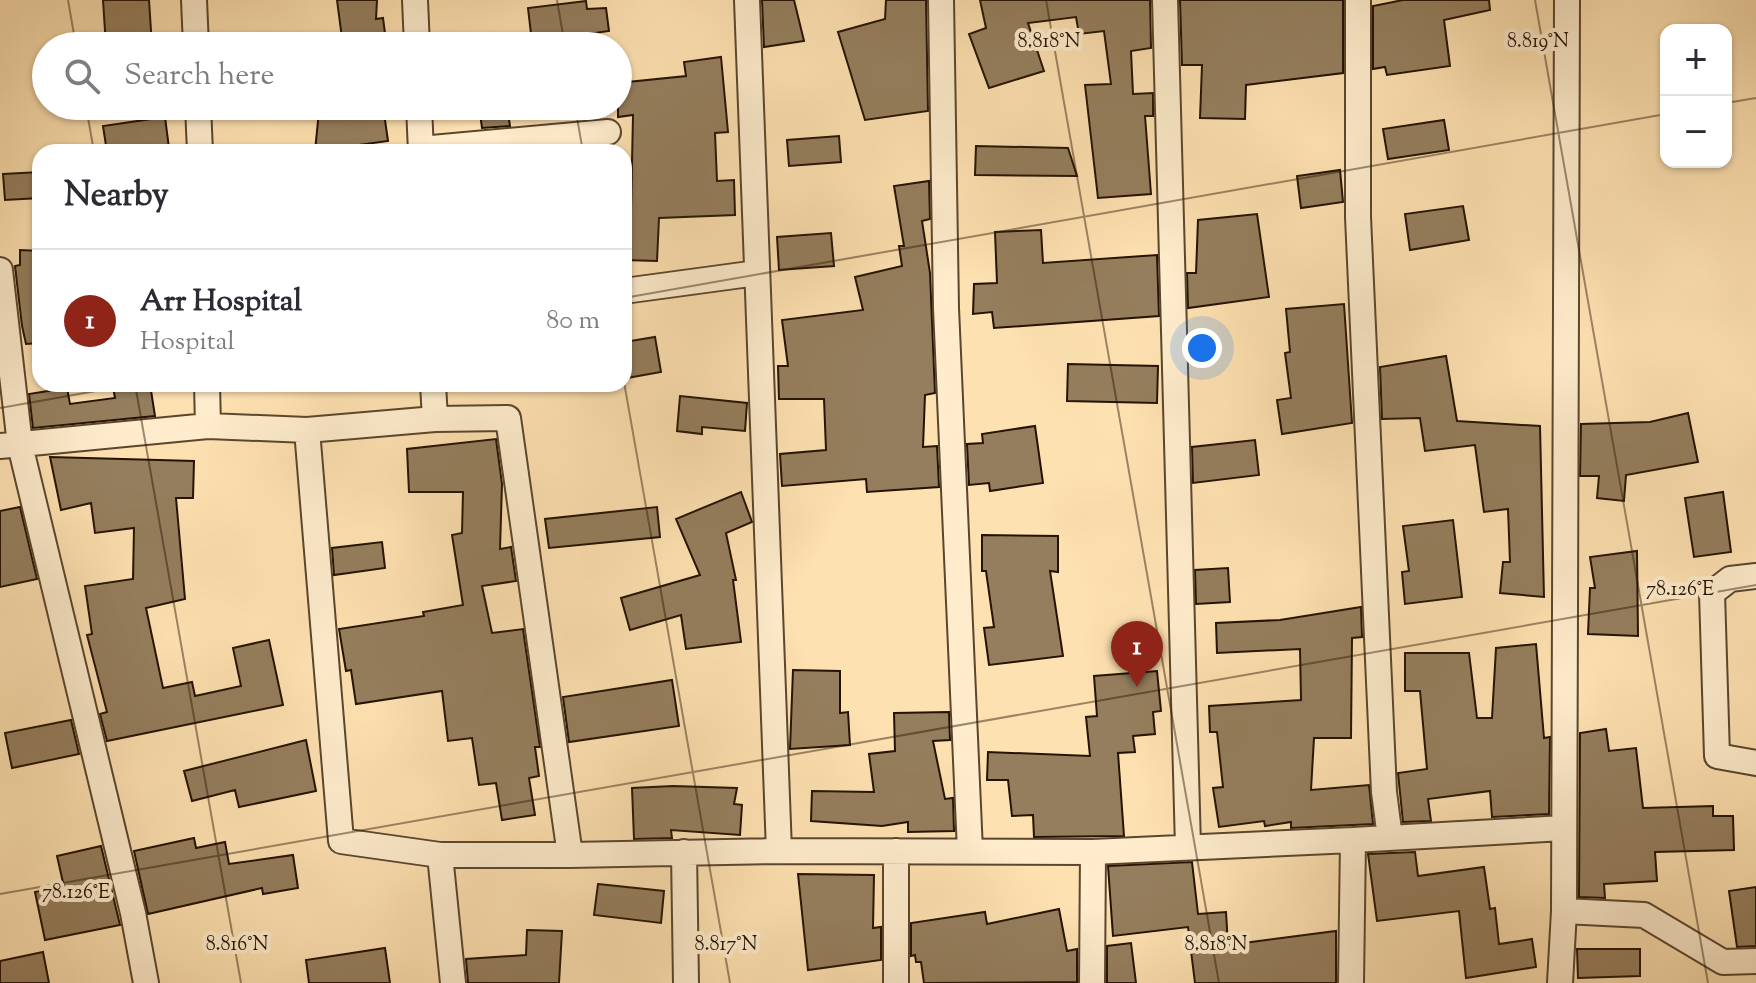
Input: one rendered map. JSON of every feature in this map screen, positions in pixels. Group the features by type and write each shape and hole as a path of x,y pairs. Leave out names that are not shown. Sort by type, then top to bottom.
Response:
{"street":[{"path":"194,0 195,32"},
{"path":"415,0 416,32"},
{"path":"747,0 779,851"},
{"path":"941,0 946,308 970,851"},
{"path":"1165,0 1188,847"},
{"path":"1358,0 1358,217 1384,792 1390,838"},
{"path":"1560,983 1564,911 1567,0"},
{"path":"199,120 200,144"},
{"path":"420,120 421,144"},
{"path":"490,144 608,132"},
{"path":"0,270 10,446 133,913 146,983"},
{"path":"632,290 757,273"},
{"path":"207,392 208,426"},
{"path":"433,392 435,419"},
{"path":"10,446 208,426 307,430 435,419 508,418 570,855"},
{"path":"307,430 341,841 440,855 779,851 1093,852 1564,828"},
{"path":"1756,576 1730,579 1712,593 1717,756 1756,763"},
{"path":"1351,983 1353,840"},
{"path":"896,851 896,983"},
{"path":"684,852 686,983"},
{"path":"1092,983 1093,852"},
{"path":"440,855 453,983"},
{"path":"1564,911 1644,915 1723,962 1756,961"}],"building":[{"path":"103,0 149,0 151,32 105,32"},
{"path":"337,0 377,0 376,19 383,18 385,32 341,32"},
{"path":"762,0 794,0 804,41 764,47"},
{"path":"886,0 926,0 928,111 865,120 838,32 885,19"},
{"path":"980,0 1150,0 1151,48 1131,51 1133,94 1153,93 1153,116 1145,116 1151,194 1098,198 1085,85 1111,84 1104,31 1079,34 1076,17 1028,23 1044,71 989,88 969,34 986,28"},
{"path":"1180,0 1343,0 1343,73 1246,85 1245,119 1200,118 1202,65 1182,65"},
{"path":"1403,0 1489,0 1490,10 1444,20 1450,66 1387,75 1385,67 1373,69 1373,6"},
{"path":"586,1 587,9 606,8 609,31 531,32 528,8"},
{"path":"721,57 728,132 715,133 717,181 734,180 735,215 659,218 657,261 632,260 632,82 686,76 684,62"},
{"path":"165,120 168,144 106,144 103,126"},
{"path":"318,120 385,120 388,141 316,144"},
{"path":"481,120 509,120 510,126 482,128"},
{"path":"1444,120 1449,150 1388,159 1383,129"},
{"path":"839,136 841,162 789,166 787,140"},
{"path":"976,146 1068,148 1077,176 975,175"},
{"path":"1340,170 1343,202 1301,208 1297,176"},
{"path":"32,172 32,198 5,200 3,174"},
{"path":"929,181 930,219 922,221 930,273 935,393 925,395 923,447 937,446 939,487 867,492 866,479 782,486 780,454 826,450 824,399 779,399 778,366 788,366 782,320 863,310 855,277 902,266 899,246 904,246 894,186"},
{"path":"1463,206 1469,240 1410,250 1405,214"},
{"path":"1257,214 1269,297 1188,308 1187,273 1196,273 1198,220"},
{"path":"1041,230 1043,263 1157,255 1159,316 994,328 992,312 973,314 974,284 997,283 995,232"},
{"path":"831,233 834,266 779,270 777,237"},
{"path":"20,250 32,251 32,344 26,344 22,326 15,266 20,265"},
{"path":"1344,304 1352,423 1282,434 1277,400 1291,398 1285,353 1290,352 1286,309"},
{"path":"655,337 661,372 632,377 632,341"},
{"path":"1446,356 1457,421 1540,426 1544,597 1500,593 1503,562 1510,562 1508,509 1484,512 1475,445 1425,451 1420,418 1382,419 1380,367"},
{"path":"1068,364 1158,366 1157,403 1067,401"},
{"path":"68,392 70,404 115,398 114,392 151,392 155,416 33,428 29,394"},
{"path":"680,396 747,403 745,431 702,427 702,434 677,431"},
{"path":"1688,413 1698,462 1626,475 1624,501 1597,498 1599,476 1580,476 1581,424 1650,422"},
{"path":"1035,426 1043,483 990,491 989,483 969,485 967,444 983,443 982,434"},
{"path":"496,439 502,484 500,549 511,547 516,581 482,586 492,633 523,629 540,747 535,747 539,776 529,778 535,815 502,820 496,783 479,785 472,738 448,741 442,691 356,704 351,670 346,671 339,629 424,616 423,612 463,605 452,535 462,533 463,492 409,492 407,449"},
{"path":"1255,440 1259,475 1193,483 1192,447"},
{"path":"50,457 194,461 193,498 176,498 185,599 146,608 163,688 192,682 195,696 241,686 233,648 269,640 283,705 107,741 100,714 107,712 87,635 92,634 85,586 133,579 134,528 95,533 91,503 61,510"},
{"path":"741,492 752,522 726,533 736,580 733,580 741,642 686,649 681,615 630,630 621,598 700,575 676,519"},
{"path":"1723,492 1731,552 1694,557 1685,498"},
{"path":"20,507 37,579 0,587 0,511"},
{"path":"657,507 660,537 549,548 545,519"},
{"path":"1453,520 1462,597 1405,604 1402,572 1409,571 1403,526"},
{"path":"982,535 1058,536 1058,572 1050,571 1063,656 989,665 984,628 994,627 986,571 982,571"},
{"path":"382,542 385,568 334,575 332,548"},
{"path":"1637,551 1638,636 1588,634 1590,588 1595,588 1590,557"},
{"path":"1228,568 1230,602 1196,604 1195,570"},
{"path":"1361,607 1362,637 1352,638 1351,738 1314,738 1311,790 1369,785 1373,824 1291,828 1291,822 1265,826 1264,821 1219,827 1213,788 1223,787 1217,732 1210,732 1209,706 1301,700 1300,649 1217,653 1216,623 1280,620"},
{"path":"1536,644 1544,738 1550,737 1549,814 1492,817 1490,791 1428,799 1431,821 1403,822 1398,773 1427,769 1420,691 1405,691 1405,653 1469,653 1477,718 1492,718 1496,648"},
{"path":"793,670 840,671 840,713 848,712 850,745 790,749"},
{"path":"1157,671 1161,711 1153,712 1155,734 1133,736 1135,752 1118,753 1124,836 1034,837 1033,815 1012,816 1008,780 987,780 988,752 1090,756 1086,717 1097,716 1094,676"},
{"path":"672,680 679,726 569,742 563,697"},
{"path":"949,712 950,740 933,741 945,799 953,798 954,831 908,832 908,822 882,826 811,821 812,791 874,792 869,754 895,751 894,713"},
{"path":"71,720 79,754 12,768 5,733"},
{"path":"1606,729 1609,751 1636,748 1643,808 1713,806 1713,816 1733,816 1734,850 1655,852 1657,881 1604,884 1605,898 1579,897 1580,733"},
{"path":"306,740 316,791 239,807 235,790 192,801 184,771"},
{"path":"632,788 737,788 734,804 742,805 740,835 671,830 672,838 634,839"},
{"path":"194,838 196,848 225,842 229,864 293,855 298,888 263,894 262,888 148,914 134,851"},
{"path":"101,846 120,925 45,940 35,892 64,887 57,856"},
{"path":"1415,852 1418,876 1484,867 1490,909 1495,908 1499,944 1532,939 1536,967 1466,978 1459,911 1377,921 1368,854"},
{"path":"1192,862 1198,914 1226,912 1228,945 1336,931 1336,983 1195,983 1188,927 1113,936 1108,866"},
{"path":"798,874 874,875 873,928 881,927 881,960 808,970"},
{"path":"598,884 664,891 661,923 594,915"},
{"path":"1756,887 1756,946 1737,947 1729,891"},
{"path":"1059,909 1067,951 1077,949 1077,982 924,983 921,962 916,962 915,955 911,956 911,923 985,912 987,924"},
{"path":"527,930 562,931 559,983 468,983 466,959 526,955"},
{"path":"1131,943 1136,983 1107,983 1107,946"},
{"path":"385,948 390,983 309,983 306,960"},
{"path":"1577,949 1640,949 1640,976 1578,978"},
{"path":"43,952 49,983 0,983 0,961"}],"place":[{"name":"Arr Hospital","path":"1137,687"}]}
